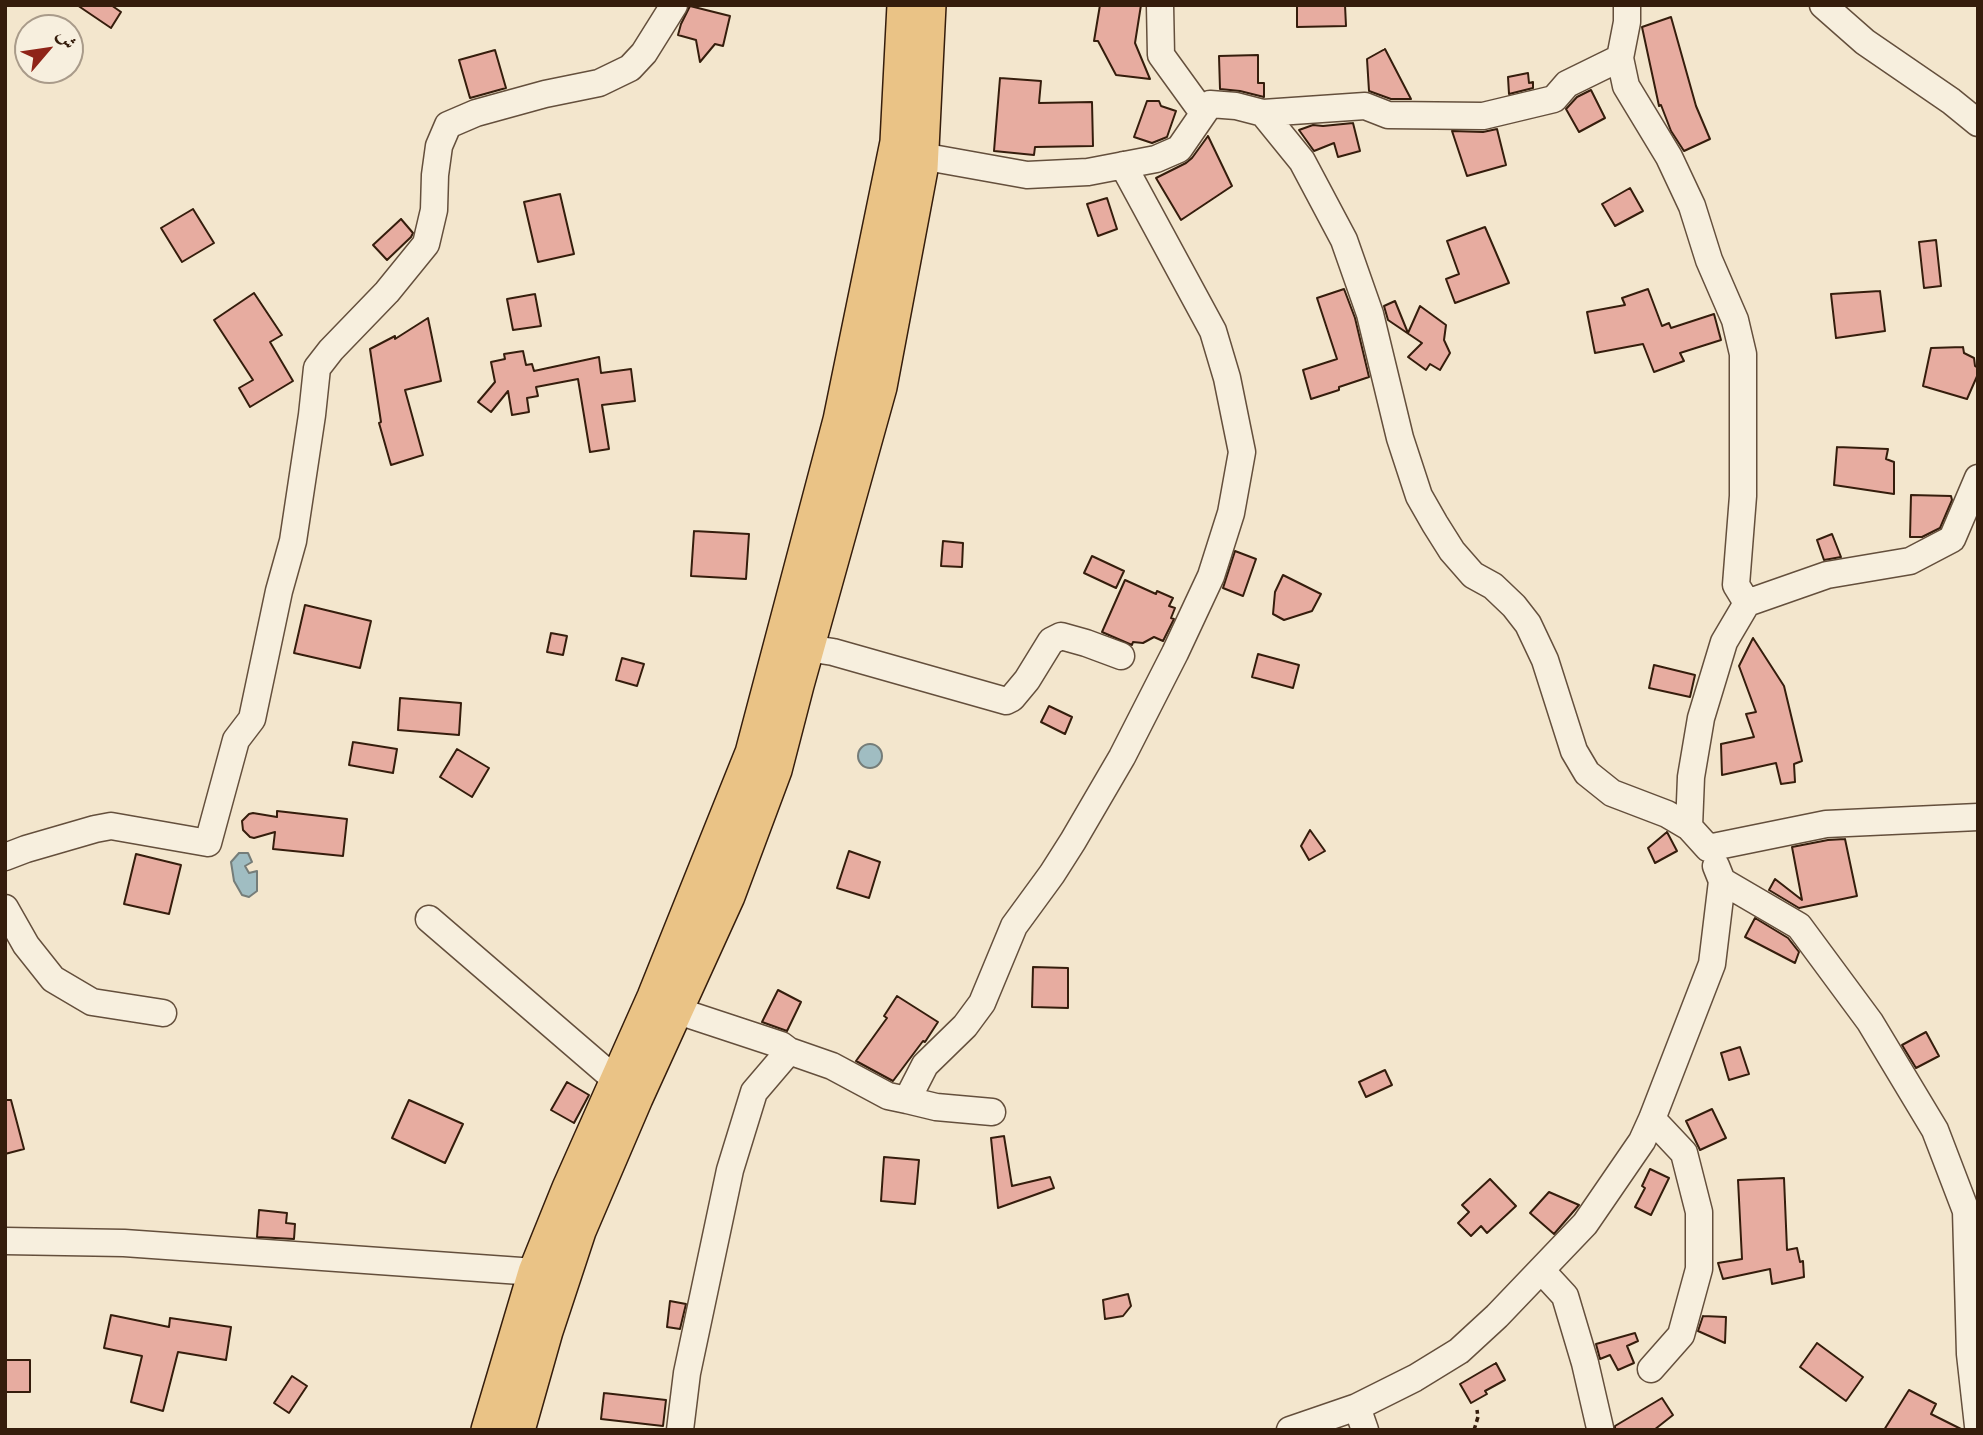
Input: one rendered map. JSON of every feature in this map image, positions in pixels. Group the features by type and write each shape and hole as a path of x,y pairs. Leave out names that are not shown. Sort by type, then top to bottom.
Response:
{"main road":[{"path":"488,1430 536,1272 569,1188 654,997 752,753 840,420 897,142 904,5"},
{"path":"518,1430 545,1331 579,1231 728,896 775,770 880,387 921,169 929,5"}],"street":[{"path":"5,857 111,826 208,843 236,740 252,719 279,591 293,541 317,368 387,292 426,244 434,210 439,146 448,125 476,113 545,94 599,83 630,68 644,53 674,5"},
{"path":"1160,5 1161,55 1203,113"},
{"path":"1627,5 1627,22 1620,58 1626,86 1669,157 1692,206 1709,260 1735,320 1743,354 1743,496 1736,584 1748,603"},
{"path":"1824,5 1865,42 1978,123"},
{"path":"921,156 1027,175 1088,172 1156,159 1179,149 1210,104 1236,106 1263,113 1365,106 1388,115 1483,116 1554,99 1567,84 1620,58"},
{"path":"1263,113 1302,161 1344,240 1370,314 1400,438 1419,496 1435,524 1452,551 1473,575 1493,586 1528,624 1545,660 1574,751 1587,773 1612,793 1667,814 1689,827 1708,848 1722,881 1712,964 1652,1119 1642,1141 1585,1224 1459,1351 1415,1378 1361,1418 1290,1430"},
{"path":"906,1100 925,1065 965,1026 982,1003 1014,926 1066,852 1122,757 1211,576 1231,513 1242,452 1227,378 1213,331 1124,165"},
{"path":"1689,827 1691,777 1700,718 1724,642 1748,603 1827,575 1910,561 1952,539 1978,478"},
{"path":"807,648 833,652 1006,701 1012,698 1027,680 1051,641 1061,636 1121,656"},
{"path":"1708,848 1826,824 1978,817"},
{"path":"1722,881 1799,926 1870,1022 1935,1130 1966,1211 1970,1354 1978,1426"},
{"path":"5,908 26,945 53,979 92,1002 163,1013"},
{"path":"429,919 617,1081"},
{"path":"676,1010 781,1045 789,1051 832,1066 888,1096 936,1107 992,1112"},
{"path":"680,1430 687,1373 730,1170 754,1092 789,1051"},
{"path":"1651,1369 1681,1335 1699,1269 1699,1212 1684,1153 1652,1119"},
{"path":"5,1241 124,1243 536,1272"},
{"path":"1541,1270 1565,1296 1585,1363 1600,1428"}],"path":[{"path":"1474,1430 1477,1410"}],"water":[{"path":"870,744 881,751 882,756 875,767 870,768 859,761 858,756 865,745"},
{"path":"239,853 248,853 252,862 245,866 249,873 257,871 257,891 249,897 242,895 234,881 231,862"}],"building":[{"path":"77,5 111,5 121,12 111,28"},
{"path":"1100,5 1141,5 1135,43 1150,79 1116,75 1098,41 1094,41"},
{"path":"1297,5 1345,5 1346,26 1297,27"},
{"path":"690,6 730,16 723,46 715,44 700,62 696,40 678,35"},
{"path":"1671,17 1696,106 1710,139 1684,151 1671,131 1661,105 1659,106 1642,27"},
{"path":"1385,49 1411,99 1391,99 1369,91 1367,59"},
{"path":"495,50 506,88 470,98 459,60"},
{"path":"1258,55 1258,83 1264,83 1264,97 1220,89 1219,56"},
{"path":"1528,73 1529,83 1533,82 1533,88 1509,94 1508,77"},
{"path":"1000,78 1041,81 1039,103 1092,102 1093,146 1035,147 1034,155 994,151"},
{"path":"1591,90 1605,118 1579,132 1566,109 1577,97"},
{"path":"1147,101 1159,101 1161,106 1176,111 1167,137 1152,143 1134,137"},
{"path":"1353,123 1360,151 1338,157 1334,143 1314,151 1299,130 1313,125"},
{"path":"1497,129 1506,165 1467,176 1452,131 1483,132"},
{"path":"1208,136 1232,186 1181,220 1156,178 1186,163"},
{"path":"1630,188 1643,211 1615,226 1602,204"},
{"path":"560,194 574,254 538,262 524,202"},
{"path":"1107,198 1117,229 1098,236 1087,204"},
{"path":"193,209 214,243 182,262 161,228"},
{"path":"401,219 413,233 387,260 373,245"},
{"path":"1485,227 1509,283 1455,303 1446,279 1459,274 1447,241"},
{"path":"1936,240 1941,286 1924,288 1919,242"},
{"path":"1344,289 1355,318 1369,377 1311,399 1303,370 1337,359 1317,298"},
{"path":"1648,289 1662,326 1669,323 1671,328 1714,314 1721,340 1680,353 1684,361 1654,372 1643,344 1595,353 1587,312 1625,305 1622,298"},
{"path":"1880,291 1885,331 1836,338 1831,294"},
{"path":"254,293 282,335 270,342 293,381 250,407 239,388 253,380 214,320"},
{"path":"535,294 541,326 513,330 507,299"},
{"path":"1395,301 1408,333 1420,306 1446,325 1444,340 1450,353 1440,370 1430,364 1426,370 1408,357 1422,343 1388,320 1384,306"},
{"path":"428,318 441,381 405,390 423,455 391,465 379,423 381,422 370,349 395,336 395,339"},
{"path":"1963,347 1964,353 1974,358 1978,368 1967,399 1923,386 1931,348"},
{"path":"523,351 526,365 532,364 534,371 599,357 601,373 631,369 635,401 602,405 609,449 590,452 578,379 536,387 538,396 527,398 529,412 512,415 508,391 491,412 478,402 495,382 491,362 505,359 504,354"},
{"path":"1837,447 1888,449 1886,459 1894,462 1894,494 1834,485"},
{"path":"1911,495 1951,496 1952,500 1940,528 1922,537 1910,537"},
{"path":"694,531 749,534 746,579 691,576"},
{"path":"1832,534 1841,557 1824,560 1817,540"},
{"path":"943,541 963,543 962,567 941,566"},
{"path":"1235,551 1256,559 1243,596 1223,588"},
{"path":"1092,556 1124,571 1116,588 1084,573"},
{"path":"1283,575 1321,594 1312,611 1284,620 1273,614 1275,592"},
{"path":"1125,580 1156,594 1157,591 1173,598 1169,606 1175,608 1171,618 1174,619 1163,641 1154,637 1143,643 1133,642 1132,645 1102,632"},
{"path":"305,605 371,621 360,668 294,653"},
{"path":"551,633 567,636 563,655 547,652"},
{"path":"1753,638 1784,686 1802,761 1794,764 1795,782 1781,784 1776,763 1722,775 1721,744 1754,737 1746,714 1756,712 1739,666"},
{"path":"1258,654 1299,665 1293,688 1252,677"},
{"path":"622,658 644,664 637,686 616,680"},
{"path":"1654,665 1695,675 1690,697 1649,688"},
{"path":"400,698 461,703 459,735 398,730"},
{"path":"1049,706 1072,717 1065,734 1041,722"},
{"path":"353,742 397,749 393,773 349,765"},
{"path":"457,749 489,768 472,797 440,777"},
{"path":"277,811 347,819 343,856 273,849 275,832 254,838 243,830 242,821 249,814 277,817"},
{"path":"1310,830 1325,851 1309,860 1301,846"},
{"path":"1667,832 1677,851 1655,863 1648,848"},
{"path":"1845,839 1857,896 1799,908 1769,890 1775,879 1802,900 1792,847"},
{"path":"849,851 880,862 869,898 837,888"},
{"path":"136,854 181,865 169,914 124,904"},
{"path":"1755,918 1788,938 1799,952 1795,963 1745,937"},
{"path":"1033,967 1068,968 1068,1008 1032,1007"},
{"path":"778,990 801,1002 787,1031 762,1022"},
{"path":"897,996 938,1022 893,1081 856,1061 887,1018 884,1016"},
{"path":"1926,1032 1939,1056 1916,1068 1902,1045"},
{"path":"1740,1047 1749,1074 1729,1080 1721,1053"},
{"path":"1385,1070 1392,1085 1366,1097 1359,1082"},
{"path":"567,1082 589,1095 574,1123 551,1110"},
{"path":"5,1100 11,1100 24,1149 5,1154"},
{"path":"409,1100 463,1124 445,1163 392,1138"},
{"path":"1712,1109 1726,1138 1700,1150 1686,1121"},
{"path":"1004,1136 1012,1186 1050,1177 1054,1188 998,1208 991,1138"},
{"path":"884,1157 919,1160 915,1204 881,1201"},
{"path":"1650,1169 1669,1178 1651,1215 1635,1207 1645,1188 1642,1186"},
{"path":"1784,1178 1787,1250 1797,1248 1800,1262 1803,1261 1804,1277 1772,1284 1770,1269 1723,1279 1718,1263 1742,1259 1738,1180"},
{"path":"1490,1179 1516,1206 1487,1233 1481,1226 1471,1236 1458,1223 1469,1212 1462,1205"},
{"path":"1549,1192 1579,1205 1554,1234 1530,1213"},
{"path":"259,1210 287,1213 286,1223 295,1224 294,1239 257,1237"},
{"path":"1128,1294 1131,1306 1123,1316 1105,1319 1103,1300"},
{"path":"670,1301 686,1304 680,1329 667,1327"},
{"path":"111,1315 169,1327 170,1318 231,1327 226,1360 178,1352 163,1411 131,1402 142,1356 104,1348"},
{"path":"1703,1316 1726,1317 1725,1343 1698,1331"},
{"path":"1635,1333 1638,1341 1627,1346 1634,1363 1618,1370 1610,1355 1600,1359 1596,1344"},
{"path":"1817,1343 1863,1377 1846,1401 1800,1367"},
{"path":"5,1360 30,1360 30,1392 5,1392"},
{"path":"1496,1363 1505,1380 1471,1403 1460,1384"},
{"path":"292,1376 307,1386 289,1413 274,1403"},
{"path":"1909,1390 1936,1404 1931,1414 1963,1430 1884,1430"},
{"path":"604,1393 666,1400 663,1426 601,1419"},
{"path":"1662,1398 1673,1415 1654,1430 1615,1430 1615,1426"}]}
